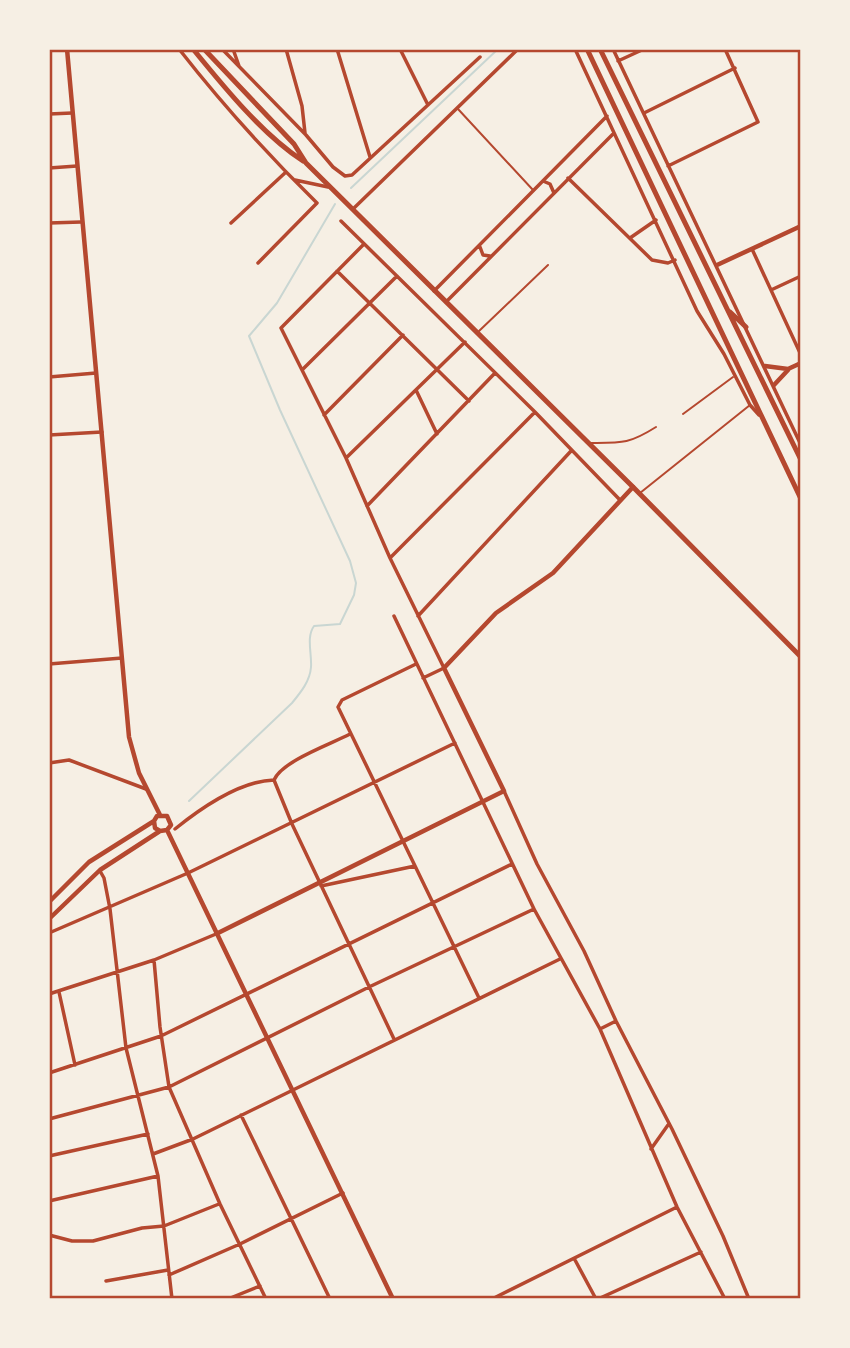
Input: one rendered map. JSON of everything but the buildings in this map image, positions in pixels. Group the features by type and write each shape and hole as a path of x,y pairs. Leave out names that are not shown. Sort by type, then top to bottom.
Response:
{"highway":[{"path":"193,49 219,81 274,137 306,163 478,332 801,657"},
{"path":"204,49 294,144 306,163"},
{"path":"587,49 801,499"},
{"path":"600,49 801,460"},
{"path":"725,307 746,327"}],"main road":[{"path":"66,49 131,748 139,773 160,815 169,818 170,825 167,830"},
{"path":"717,265 801,226"},
{"path":"774,385 788,369 801,363"},
{"path":"765,366 788,369"},
{"path":"218,933 504,791 444,668 496,613 553,573 633,487"},
{"path":"49,902 89,862 160,815"},
{"path":"153,821 155,828 160,831"},
{"path":"49,919 100,870 160,831 167,830"},
{"path":"167,830 393,1299"}],"street":[{"path":"180,49 215,94 317,203 258,263"},
{"path":"222,49 306,135 333,167 345,176 352,175 480,57"},
{"path":"226,54 234,49 240,68"},
{"path":"286,49 302,106 306,135"},
{"path":"337,49 370,158"},
{"path":"400,49 428,105"},
{"path":"353,209 518,49"},
{"path":"575,49 697,311 750,405 762,419"},
{"path":"613,49 801,445"},
{"path":"618,61 644,49"},
{"path":"668,166 758,122 725,49"},
{"path":"643,113 735,68"},
{"path":"49,114 72,113"},
{"path":"434,291 607,116"},
{"path":"446,302 614,133"},
{"path":"49,168 77,166"},
{"path":"231,223 286,172"},
{"path":"568,178 652,260 668,263 675,260"},
{"path":"293,179 332,188"},
{"path":"542,181 550,184 554,193"},
{"path":"630,239 656,220"},
{"path":"341,221 465,342 620,500"},
{"path":"49,223 81,222"},
{"path":"364,244 281,328 346,458 390,558 444,668 423,678"},
{"path":"480,245 483,255 492,255"},
{"path":"751,249 801,355"},
{"path":"337,271 469,401"},
{"path":"302,370 397,275"},
{"path":"771,290 801,276"},
{"path":"324,415 403,335"},
{"path":"346,458 465,342"},
{"path":"49,377 96,373"},
{"path":"367,506 495,373"},
{"path":"416,390 436,434"},
{"path":"390,558 535,412"},
{"path":"49,435 102,432"},
{"path":"418,616 572,451"},
{"path":"394,616 534,909 600,1029 677,1207 725,1299"},
{"path":"49,664 122,658"},
{"path":"416,664 342,700 338,708 479,998"},
{"path":"350,734 293,761 276,775 274,780 292,824 394,1039"},
{"path":"49,933 110,909 188,873 455,743"},
{"path":"49,763 69,760 148,790"},
{"path":"175,829 196,813 230,794 255,783 274,780"},
{"path":"504,791 537,864 584,951 616,1021 669,1124 750,1299"},
{"path":"49,1073 161,1036 512,864"},
{"path":"320,884 415,866"},
{"path":"100,870 110,909 126,1048 158,1176 172,1299"},
{"path":"49,1119 169,1087 369,987 534,909"},
{"path":"49,995 154,960 218,933"},
{"path":"153,1154 193,1139 560,959"},
{"path":"154,960 169,1087 220,1204 266,1299"},
{"path":"59,992 75,1065"},
{"path":"600,1029 616,1021"},
{"path":"241,1115 330,1299"},
{"path":"651,1149 669,1124"},
{"path":"49,1156 148,1135"},
{"path":"49,1201 158,1176"},
{"path":"106,1281 168,1272 240,1244 343,1193"},
{"path":"49,1235 83,1242 142,1228 164,1226 220,1204"},
{"path":"492,1299 677,1207"},
{"path":"575,1260 597,1299 702,1251"},
{"path":"228,1299 260,1286"}],"lane":[{"path":"458,108 533,190"},
{"path":"478,332 548,265"},
{"path":"683,414 735,376"},
{"path":"639,494 750,405"},
{"path":"587,443 616,444 632,441 656,427"}],"waterway":[{"path":"351,188 498,49"},
{"path":"189,801 292,703 309,677 310,640 314,626 340,624 354,595 356,583 350,561 249,336 277,303 335,204"}]}
